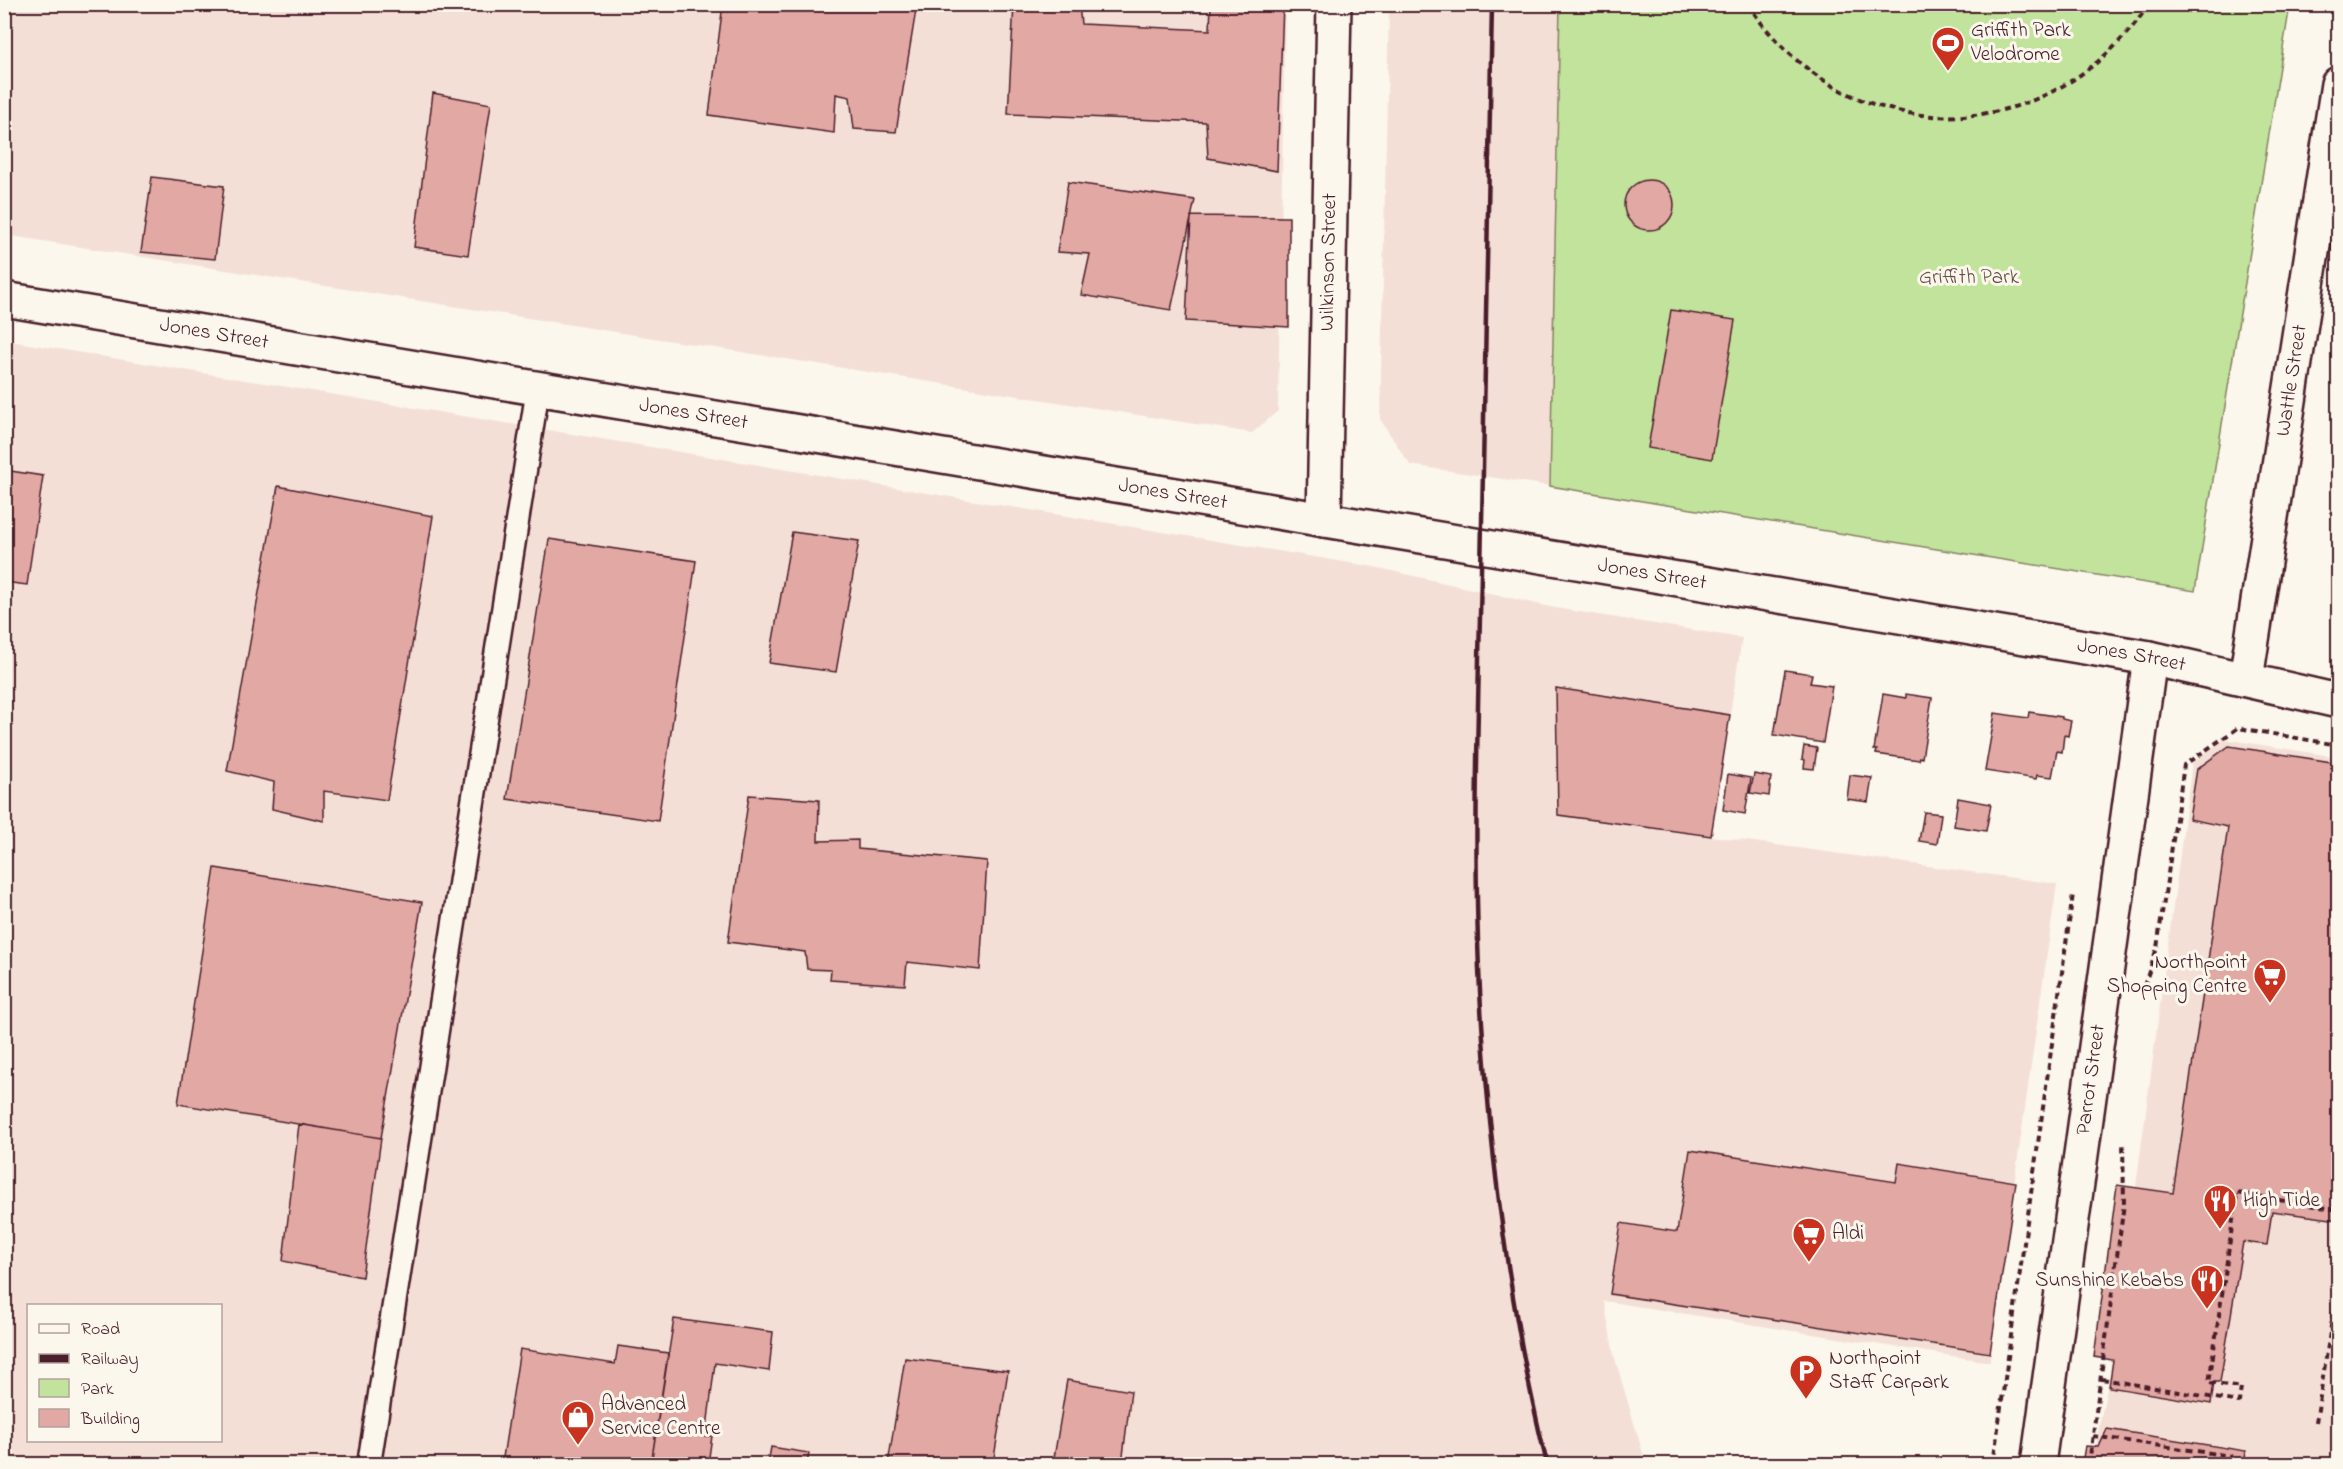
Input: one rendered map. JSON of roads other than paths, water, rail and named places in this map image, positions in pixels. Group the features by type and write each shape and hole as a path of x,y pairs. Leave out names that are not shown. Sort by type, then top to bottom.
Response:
{"street":[{"name":"Wilkinson Street","path":"1324,520 1334,4"},
{"name":"Wattle Street","path":"2246,679 2338,84"},
{"name":"Jones Street","path":"4,299 2150,658 2338,701"},
{"name":"Parrot Street","path":"2038,1464 2150,658"}],"lane":[{"path":"369,1464 538,388"}],"railway":[{"path":"1492,4 1476,834 1478,939 1484,1051 1495,1170 1511,1288 1547,1464"}],"place":[{"name":"Griffith Park Velodrome","path":"1948,72"},
{"name":"Northpoint Shopping Centre","path":"2270,1004"},
{"name":"High Tide","path":"2220,1230"},
{"name":"Aldi","path":"1809,1263"},
{"name":"Sunshine Kebabs","path":"2207,1310"},
{"name":"Northpoint Staff Carpark","path":"1806,1400"},
{"name":"Advanced Service Centre","path":"578,1446"}],"park label":[{"name":"Griffith Park","path":"1969,278"}]}
